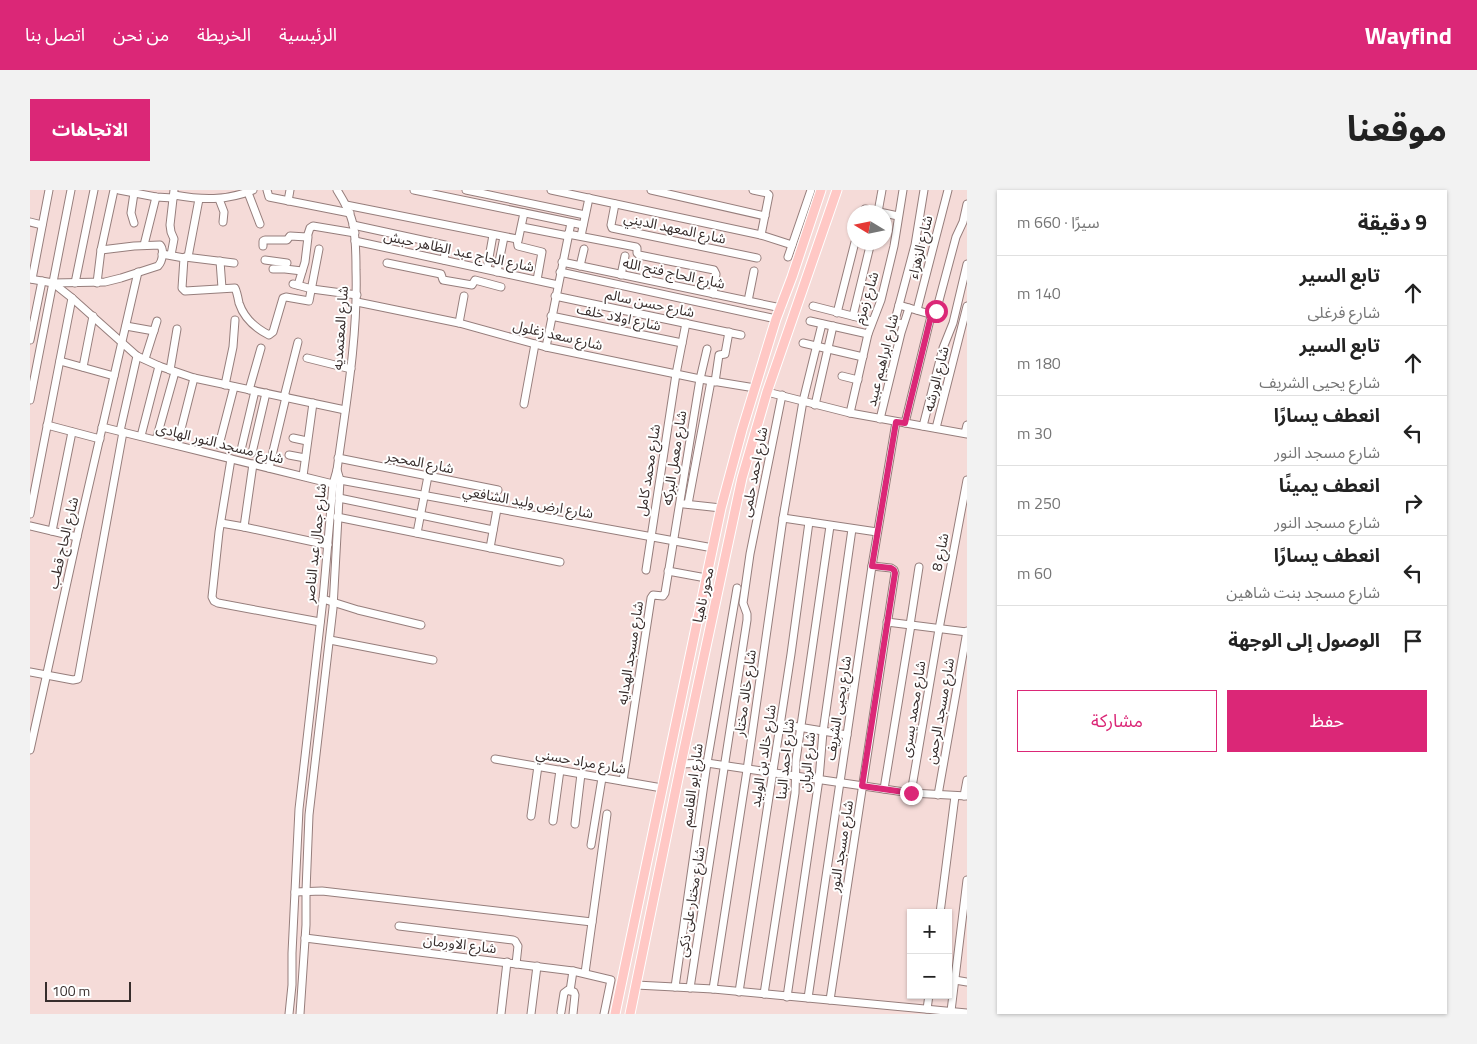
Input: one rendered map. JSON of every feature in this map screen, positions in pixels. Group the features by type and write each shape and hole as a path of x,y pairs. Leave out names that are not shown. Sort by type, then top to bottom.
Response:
{"main road":[{"name":"محور ناهيا","path":"615,1014 721,508 742,430 776,319 821,190"},
{"name":"محور ناهيا","path":"630,1014 742,478 768,392 837,190"},
{"path":"755,388 768,392"},
{"path":"629,948 643,951"}],"street":[{"path":"49,190 31,279 53,283 97,283 113,280 159,265 162,254 162,247 160,245 101,250"},
{"path":"30,400 71,190"},
{"path":"75,283 94,190"},
{"path":"97,283 101,250 114,190"},
{"path":"123,190 156,197 187,194 199,198 219,199 238,196 249,191 260,224"},
{"path":"267,190 268,196 350,213"},
{"path":"288,201 290,190"},
{"name":"شارع المعتمديه","path":"336,470 345,410 357,299 353,225 350,213 337,190"},
{"path":"414,190 583,225"},
{"path":"466,190 585,215"},
{"path":"551,190 761,235 792,245"},
{"path":"651,190 765,216"},
{"path":"753,190 767,193 769,196 761,235"},
{"path":"788,257 811,190"},
{"path":"881,205 882,190"},
{"name":"شارع زمزم","path":"850,413 868,334 880,300 894,246 903,190"},
{"path":"904,324 895,320 915,245 924,190"},
{"name":"شارع الزهراء","path":"917,310 948,190"},
{"path":"134,193 131,214 134,223"},
{"path":"171,255 174,239 170,225 174,195"},
{"path":"144,245 156,197"},
{"path":"199,198 186,257 183,291 234,287 246,318 269,335 273,332 283,298 309,302 320,250"},
{"path":"581,236 589,198"},
{"path":"219,199 224,210 223,222"},
{"name":"شارع المعهد الديني","path":"615,204 612,228 757,258"},
{"path":"346,205 517,239 518,241"},
{"path":"905,423 930,320 937,308 956,237 963,228 967,205"},
{"path":"524,213 517,246 542,252 537,280"},
{"path":"892,215 898,216"},
{"path":"30,222 42,224"},
{"path":"546,346 571,223"},
{"path":"353,225 445,245 444,260"},
{"name":"شارع الحاج عبد الظاهر حبش","path":"308,237 310,228 313,226 444,260 558,285"},
{"path":"522,227 636,247 639,255 714,270 716,274 713,294"},
{"path":"487,269 493,235"},
{"path":"262,246 265,240 287,240 290,236 308,237 302,271 266,260"},
{"path":"493,285 504,237"},
{"path":"580,266 584,249"},
{"path":"837,313 853,250"},
{"path":"853,316 868,250"},
{"path":"162,254 234,263"},
{"path":"286,266 289,255"},
{"path":"622,275 625,256"},
{"path":"220,261 222,288"},
{"name":"شارع الحاج فتح الله","path":"562,262 780,308"},
{"path":"387,263 441,274 442,280 472,285 475,280 501,287"},
{"path":"923,426 967,264"},
{"path":"273,269 286,266"},
{"path":"748,301 754,270"},
{"name":"شارع سعد زغلول","path":"302,271 296,285 535,344 713,382 755,388"},
{"name":"شارع الحاج قطب","path":"30,750 138,272"},
{"path":"560,272 776,319"},
{"path":"30,340 42,281"},
{"path":"53,283 137,356 145,360 194,378 345,410"},
{"path":"459,324 464,296"},
{"name":"شارع حسن سالم","path":"555,296 741,335"},
{"path":"30,514 72,298"},
{"path":"898,305 932,315"},
{"path":"813,306 872,321"},
{"name":"شارع الورشه","path":"936,428 967,306"},
{"name":"شارع ابراهيم عبيد","path":"880,419 909,308"},
{"path":"82,367 93,316"},
{"name":"شارع اولاد خلف","path":"551,316 682,343"},
{"path":"225,385 233,347 235,320"},
{"path":"810,321 868,334"},
{"path":"145,360 157,322"},
{"name":"شارع محمد كامل","path":"646,570 676,374 686,323"},
{"name":"شارع خالد مختار","path":"713,989 783,518 803,401 822,324"},
{"path":"126,326 154,331"},
{"path":"815,405 833,326"},
{"path":"156,440 173,371 177,329"},
{"path":"688,504 719,355 725,354 729,332"},
{"path":"269,468 298,342"},
{"path":"524,404 535,344"},
{"path":"802,344 863,357"},
{"path":"241,450 261,348"},
{"name":"شارع معمل البركه","path":"673,541 700,379 707,349"},
{"path":"30,672 72,680 78,679 137,356"},
{"path":"307,358 350,369"},
{"path":"60,361 114,376"},
{"path":"141,436 159,366"},
{"path":"842,376 858,380"},
{"path":"177,445 194,378"},
{"path":"219,445 234,387"},
{"path":"768,392 850,413 966,434 967,425"},
{"path":"252,453 266,393"},
{"name":"شارع احمد حلمى","path":"746,613 743,602 747,554 782,395"},
{"path":"303,476 313,403"},
{"name":"شارع يحيى الشريف","path":"808,998 877,532 896,422"},
{"path":"47,425 100,439"},
{"name":"شارع مسجد النور الهادى","path":"102,427 303,476 336,482"},
{"path":"52,531 72,432"},
{"path":"293,438 307,440"},
{"path":"289,455 305,458"},
{"path":"231,458 212,597 214,601 320,622"},
{"name":"شارع المحجر","path":"338,458 498,490"},
{"path":"244,527 253,464"},
{"name":"شارع جمال عبد الناصر","path":"289,1014 292,985 299,809 336,470"},
{"path":"417,533 428,476"},
{"name":"شارع 8","path":"938,629 967,480"},
{"name":"شارع ارض وليد الشافعي","path":"336,482 713,548"},
{"name":"شارع جمال عبد الناصر","path":"300,1014 305,938 309,815 333,602 339,498 336,482"},
{"path":"339,498 493,530"},
{"path":"680,503 721,508"},
{"path":"490,548 497,509"},
{"path":"337,517 560,562"},
{"path":"783,518 877,532"},
{"name":"شارع خالد بن الوليد","path":"739,992 810,522"},
{"path":"221,523 328,545"},
{"path":"30,526 77,537"},
{"name":"شارع احمد البنا","path":"764,994 794,802 795,766 830,526"},
{"name":"شارع الريان","path":"787,996 819,779 823,732 852,529"},
{"name":"شارع مسجد الهدايه","path":"623,781 651,598 654,595 664,595 673,541"},
{"name":"شارع مسجد النور","path":"830,1000 895,572 891,568 872,566"},
{"path":"884,789 919,568"},
{"path":"668,571 706,578"},
{"name":"شارع ابو القاسم","path":"676,987 707,763 737,588"},
{"path":"323,600 421,625"},
{"name":"شارع مختار على ذكى","path":"690,988 747,620 746,613"},
{"path":"887,622 967,632"},
{"name":"شارع محمد يسرى","path":"911,793 938,629"},
{"name":"شارع مسجد الرحمن","path":"938,795 967,632"},
{"path":"330,640 433,660"},
{"path":"780,724 847,735"},
{"name":"شارع مراد حسني","path":"495,759 662,788"},
{"path":"681,764 707,763 911,793 955,796 966,796 967,780"},
{"path":"531,816 538,766"},
{"path":"553,821 560,770"},
{"path":"575,824 581,774"},
{"path":"591,845 602,778"},
{"path":"941,909 955,796"},
{"path":"585,973 607,814"},
{"path":"951,1011 967,885"},
{"path":"295,892 322,891 592,922"},
{"path":"399,926 513,940 518,946 516,964"},
{"name":"شارع الاورمان","path":"305,938 585,973 612,980 604,1014"},
{"path":"501,1014 507,962"},
{"path":"531,1014 536,966"},
{"path":"570,990 573,971"},
{"path":"955,980 967,982"},
{"path":"636,985 713,989 967,1013"},
{"path":"561,1012 564,993 566,990 570,990"},
{"path":"570,990 575,995 572,1014"},
{"path":"927,1009 928,999"}],"route":[{"path":"911,793 862,786 895,573 891,568 872,566 896,422 905,423 931,316 936,311"}]}
